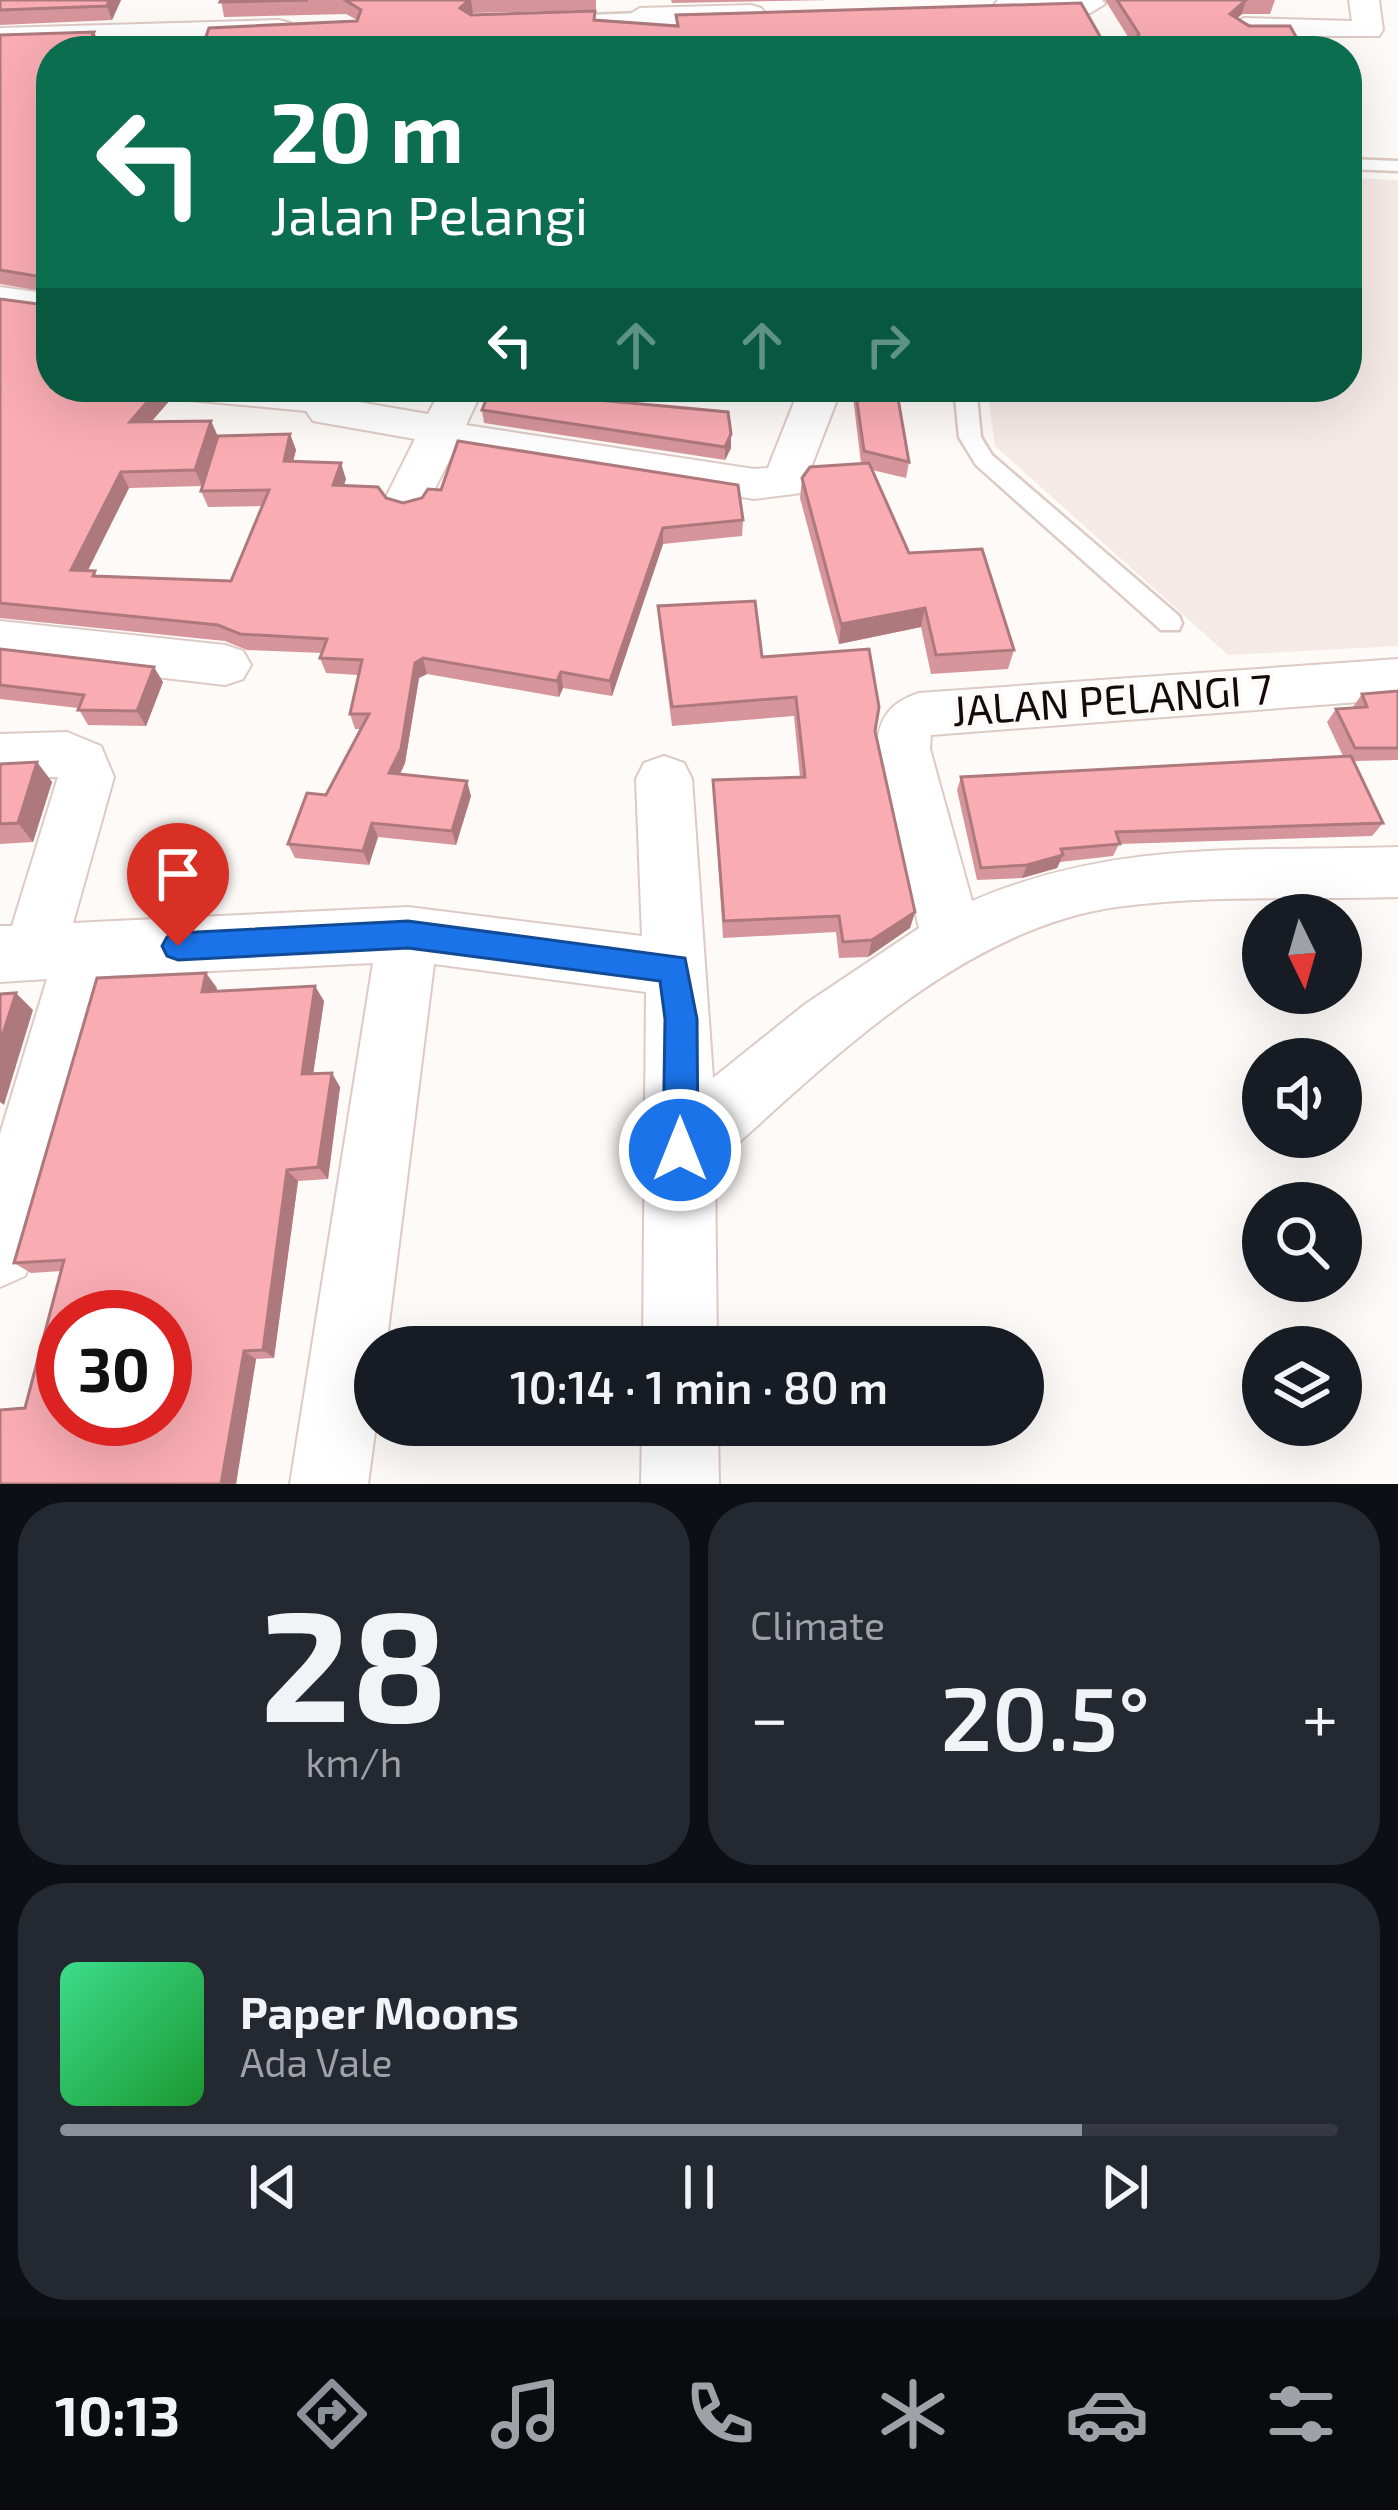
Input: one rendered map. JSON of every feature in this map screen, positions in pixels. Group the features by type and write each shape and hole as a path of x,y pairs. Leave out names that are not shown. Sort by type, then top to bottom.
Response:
{"street":[{"path":"196,36 209,0"},
{"path":"1244,27 1369,30 1364,0"},
{"path":"974,7 1089,2 1107,35"},
{"path":"636,29 788,13"},
{"path":"236,36 303,28"},
{"path":"0,38 36,39"},
{"path":"0,299 36,303"},
{"path":"326,402 328,412 430,428 440,435 754,484 785,482 815,402"},
{"path":"408,499 456,402"},
{"path":"0,640 225,665"},
{"name":"JALAN PELANGI 7","path":"952,938 903,749 905,726 919,714 1398,679"},
{"path":"0,756 67,754 82,762 86,778 40,952 0,1251"},
{"path":"664,779 657,966 681,1019 680,1326"},
{"path":"680,1150 778,1065 952,938 1112,882 1398,872"},
{"path":"40,952 408,934 657,966"},
{"path":"329,1484 408,934"},
{"path":"680,1446 680,1484"}],"lane":[{"path":"542,20 636,29"},
{"path":"1362,165 1398,166"},
{"path":"967,402 970,436 984,460 1170,623"}],"shaded area":[{"path":"1362,179 1398,180 1398,646 1228,655 995,446 989,402 1362,402"}],"building":[{"path":"0,0 109,0 107,6 0,10"},
{"path":"345,0 469,0 460,8 471,15 595,11 594,20 678,26 676,15 1081,3 1100,36 206,36 209,28 357,21 361,10"},
{"path":"1117,0 1246,0 1230,14 1249,26 1290,26 1296,36 1138,36"},
{"path":"94,32 92,36 36,36 36,276 0,270 0,35"},
{"path":"0,299 36,304 36,402 147,402 130,422 211,421 195,470 121,472 71,570 95,571 93,576 231,581 269,490 201,491 218,436 290,434 284,461 341,463 333,485 378,487 386,498 403,503 422,498 428,489 441,490 458,441 738,485 743,520 663,528 610,681 561,672 557,681 423,658 415,663 401,749 389,773 467,781 452,831 372,823 363,851 288,844 307,793 326,795 369,714 350,714 362,660 320,658 327,639 240,634 218,625 0,603"},
{"path":"485,402 620,402 728,412 731,434 725,447 482,410"},
{"path":"857,402 899,402 909,462 864,451"},
{"path":"869,463 909,553 982,549 1014,650 936,655 925,608 841,624 802,478 810,467"},
{"path":"755,601 762,657 869,649 879,707 875,731 915,912 872,940 843,942 839,916 724,921 713,780 805,777 796,697 672,707 658,606"},
{"path":"0,649 154,667 137,711 78,710 84,695 0,685"},
{"path":"1398,691 1398,748 1355,748 1336,709 1367,707 1362,694"},
{"path":"1351,756 1383,823 1116,832 1120,844 1061,849 1063,855 1027,865 981,868 961,777"},
{"path":"37,762 18,823 0,824 0,764"},
{"path":"206,973 202,992 315,986 302,1074 332,1073 318,1167 287,1170 263,1350 244,1351 221,1484 0,1484 0,1410 25,1408 36,1366 36,1446 192,1446 192,1290 56,1290 64,1260 14,1263 97,978"},
{"path":"16,993 0,1043 0,994"}],"route":[{"path":"178,946 408,934 674,968 681,1019 680,1150"}]}
